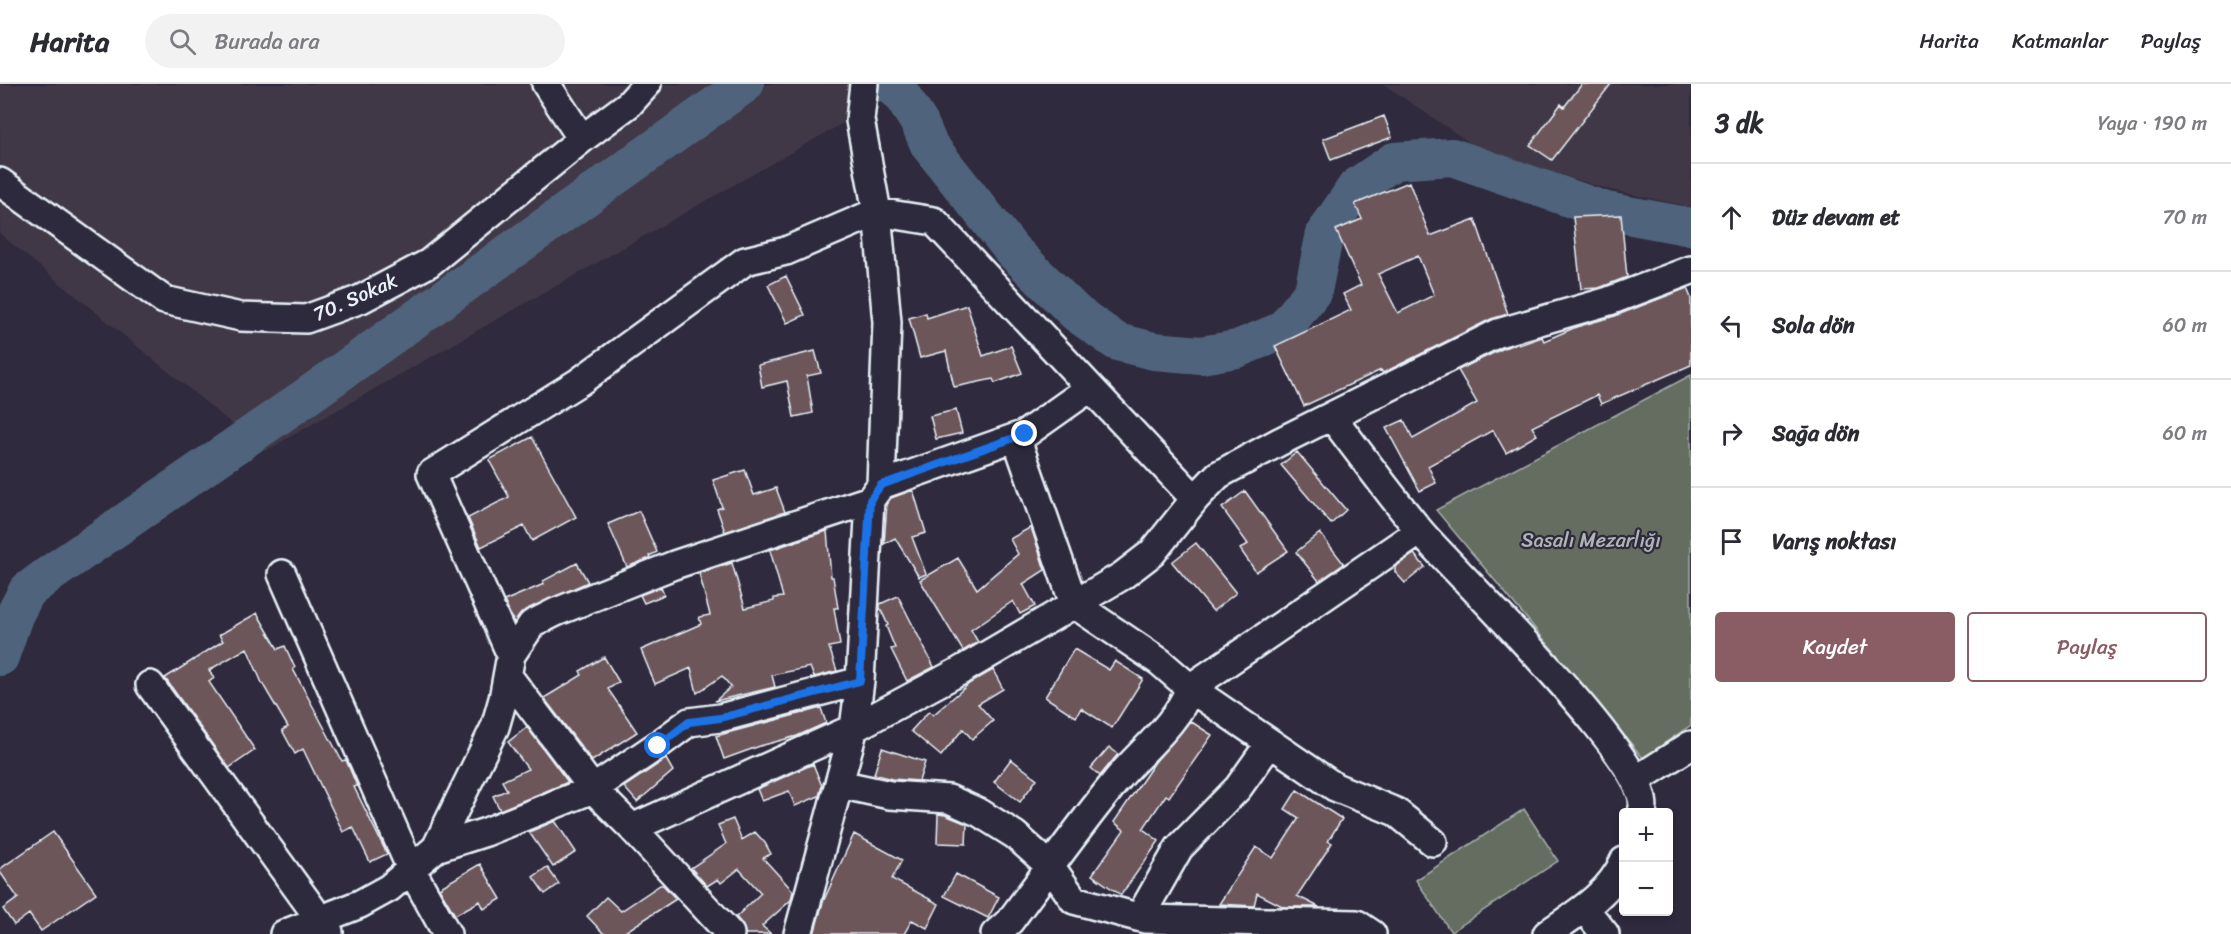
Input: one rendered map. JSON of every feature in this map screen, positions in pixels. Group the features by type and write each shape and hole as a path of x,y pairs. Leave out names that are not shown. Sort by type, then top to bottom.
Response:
{"street":[{"path":"546,84 582,139"},
{"name":"70. Sokak","path":"0,182 164,300 241,317 306,319 361,299 429,263 582,139 629,104 647,84"},
{"path":"798,934 854,728 876,493 887,322 877,212 860,120 863,89"},
{"path":"730,934 593,789 509,665 431,474 579,382 745,261 786,251 877,212 934,221 1195,499"},
{"path":"632,828 854,728 960,671 1122,576 1152,553 1195,499 1218,475 1279,442 1498,333 1609,301 1691,270"},
{"path":"436,848 495,727 509,665 532,624 556,612 674,565 876,493 1025,434 1090,388"},
{"path":"1332,417 1420,531 1556,676 1622,757 1636,780 1644,808"},
{"path":"1016,437 1074,604 1160,662 1190,688 1335,787 1396,812 1433,842"},
{"path":"1011,930 1051,867 1117,780 1184,704 1190,688 1420,531"},
{"path":"282,574 411,869 447,934"},
{"path":"284,934 325,927 389,888 436,848 486,832 593,789 658,746 689,722 720,718 860,681"},
{"path":"150,685 325,927"},
{"path":"1145,919 1146,906 1179,848 1238,788 1270,743"},
{"path":"1636,780 1691,745"},
{"path":"839,784 890,795 949,799 980,813 1015,835 1051,867 1074,900 1145,919 1357,924 1372,934"},
{"path":"1547,934 1602,894 1619,872 1623,862"},
{"path":"1584,908 1605,934"}],"shaded area":[{"path":"0,84 912,84 265,451 0,234"},
{"path":"1383,84 1691,84 1691,207 1611,190 1482,151"}],"green space":[{"name":"Sasalı Mezarlığı","path":"1691,375 1691,725 1643,758 1436,510"},
{"path":"1524,809 1558,861 1451,932 1416,880"}],"building":[{"path":"1582,84 1611,84 1552,160 1530,145 1561,104 1564,107"},
{"path":"1384,116 1392,137 1331,160 1323,139"},
{"path":"1409,182 1430,236 1475,219 1508,314 1491,319 1383,373 1381,370 1304,406 1275,346 1351,310 1343,294 1361,285 1336,230 1362,219 1355,204","holes":["1418,256 1434,295 1398,313 1378,274"]},
{"path":"1621,215 1627,277 1599,288 1581,289 1573,217"},
{"path":"786,276 805,315 787,323 768,285"},
{"path":"1687,288 1691,298 1691,365 1601,404 1597,395 1532,427 1537,435 1506,453 1493,430 1428,466 1436,483 1420,491 1386,428 1404,420 1413,439 1477,403 1458,370 1504,348 1542,337 1544,341 1576,327 1615,316"},
{"path":"967,305 983,356 1011,346 1022,373 995,383 993,379 954,387 946,351 920,358 909,318 926,313 927,318"},
{"path":"815,351 821,373 807,376 813,413 794,417 787,381 762,387 758,365"},
{"path":"956,410 962,433 936,439 930,416"},
{"path":"532,437 576,517 532,541 524,526 481,547 468,518 509,497 489,460"},
{"path":"1297,452 1346,510 1331,524 1281,465"},
{"path":"745,470 754,495 776,488 785,512 725,532 717,509 722,507 713,480"},
{"path":"913,490 926,533 912,537 926,574 919,577 895,538 884,544 887,503 891,498"},
{"path":"1245,491 1288,551 1256,572 1240,549 1248,544 1222,508"},
{"path":"639,511 657,552 649,556 650,558 627,567 608,524"},
{"path":"1031,527 1045,570 1023,584 1035,606 1020,614 1013,601 971,630 978,642 963,651 920,580 958,558 977,589 1018,554 1010,539"},
{"path":"827,531 831,577 833,577 838,608 834,608 840,645 829,647 837,671 814,677 810,667 772,675 775,687 715,701 731,687 722,676 697,693 691,668 655,684 641,650 701,624 699,617 710,615 699,573 732,563 745,608 774,601 774,598 783,597 770,550"},
{"path":"1320,533 1344,564 1319,581 1296,552"},
{"path":"1196,543 1236,593 1213,611 1172,562"},
{"path":"1414,554 1425,567 1405,583 1395,572 1395,567"},
{"path":"577,563 588,582 525,610 514,623 504,601 544,584 543,581"},
{"path":"661,587 664,595 644,603 640,595"},
{"path":"898,596 934,667 907,681 891,649 895,648 880,608 880,604"},
{"path":"257,613 278,649 285,646 295,668 293,669 342,761 346,760 357,786 354,787 387,854 370,862 353,827 343,832 303,749 295,754 282,730 288,727 262,683 247,648 209,670 214,678 209,682 255,750 229,768 165,678 223,641 219,635"},
{"path":"1074,649 1109,670 1115,661 1143,679 1112,728 1081,708 1076,717 1045,697"},
{"path":"604,657 619,682 608,689 637,732 592,761 544,698 582,675 580,671"},
{"path":"993,670 1003,689 978,704 993,721 972,739 963,729 941,756 911,731 929,711 933,715 970,683"},
{"path":"821,708 826,723 797,736 724,759 716,736"},
{"path":"1190,721 1212,735 1169,797 1166,795 1143,829 1159,841 1121,895 1092,875 1124,830 1114,822 1155,762"},
{"path":"527,727 568,782 500,810 493,796 507,790 502,781 528,769 508,742"},
{"path":"1109,747 1118,754 1100,776 1091,768"},
{"path":"882,748 925,762 919,781 892,779 874,774"},
{"path":"666,759 673,771 637,802 624,787"},
{"path":"1011,759 1037,779 1020,802 994,782"},
{"path":"813,764 822,786 819,796 795,806 789,791 762,801 757,789"},
{"path":"1297,790 1342,819 1328,841 1332,843 1297,896 1319,907 1284,907 1257,893 1254,906 1219,904 1256,847 1273,858 1299,818 1285,809"},
{"path":"938,814 967,824 966,844 937,843"},
{"path":"733,819 742,840 755,832 765,843 771,854 763,858 793,891 791,900 762,926 771,934 745,934 742,924 736,917 761,893 739,869 721,883 718,879 707,886 691,868 726,844 718,825"},
{"path":"555,821 576,852 553,867 529,832"},
{"path":"53,832 96,893 41,931 29,914 14,925 3,909 18,898 0,869"},
{"path":"854,834 902,860 892,879 939,904 927,928 912,920 904,934 814,934 823,902"},
{"path":"480,864 501,899 484,909 480,901 455,915 439,888"},
{"path":"547,867 559,884 545,894 533,877"},
{"path":"956,874 999,897 988,918 944,896"},
{"path":"663,885 676,899 622,934 604,934 587,916 606,897 621,911"}],"waterway":[{"path":"0,657 14,616 27,591 306,397 745,84"},
{"path":"887,84 899,91 920,124 929,145 1012,250 1076,313 1117,342 1154,351 1201,355 1237,349 1283,330 1313,291 1325,233 1356,187 1394,161 1452,157 1606,211 1691,227"}],"route":[{"path":"658,746 689,722 720,718 860,681 870,500 881,485 1025,434"}]}
